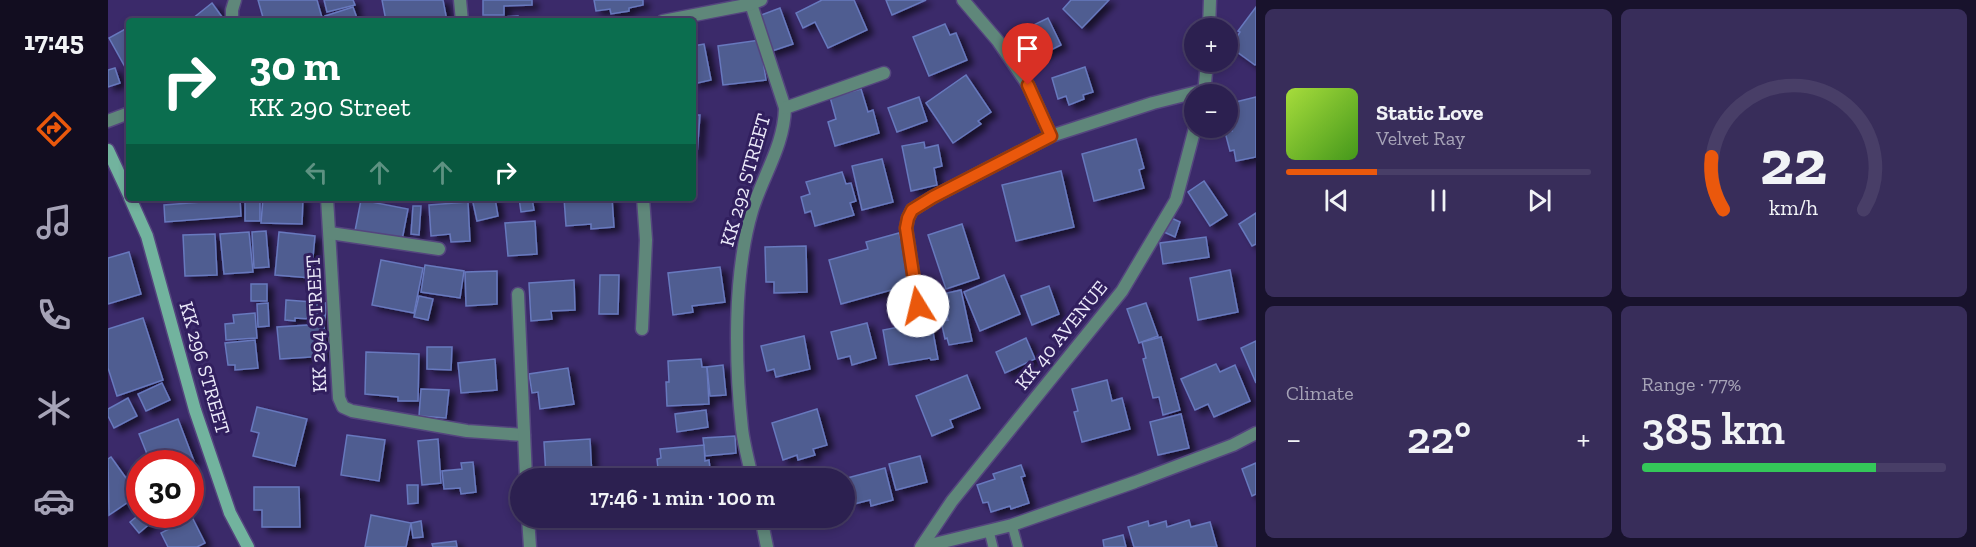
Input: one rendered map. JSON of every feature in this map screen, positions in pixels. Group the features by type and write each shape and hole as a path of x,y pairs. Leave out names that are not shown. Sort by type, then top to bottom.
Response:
{"main road":[{"name":"KK 296 STREET","path":"108,150 126,188"},
{"name":"KK 296 STREET","path":"132,201 147,236 195,410 230,513 248,547"}],"street":[{"path":"459,0 462,18"},
{"path":"963,0 998,41 1028,85 1051,136"},
{"path":"1209,18 1210,0"},
{"path":"678,18 756,2"},
{"name":"KK 292 STREET","path":"750,468 742,431 737,364 742,257 752,210 779,146 785,123 785,108 756,2"},
{"path":"785,108 884,74"},
{"path":"918,306 906,228 912,210 1051,136 1153,103 1184,96"},
{"path":"108,120 126,114"},
{"name":"KK 40 AVENUE","path":"922,547 952,501 1122,291 1176,200 1192,138"},
{"name":"KK 294 STREET","path":"327,201 339,398 343,407 352,411 466,431 524,435"},
{"path":"642,329 646,240 643,201"},
{"path":"330,233 439,249"},
{"path":"518,294 526,468"},
{"path":"922,547 1012,525 1157,474 1256,433"},
{"path":"529,528 530,547"},
{"path":"763,528 767,547"}],"lane":[{"path":"1012,525 1018,547"},
{"path":"989,531 993,547"}],"building":[{"path":"258,0 317,0 322,18 263,18"},
{"path":"324,0 353,0 355,5 327,12"},
{"path":"382,0 443,0 446,18 385,18"},
{"path":"483,0 532,0 532,5 504,6 504,15 483,15"},
{"path":"594,0 643,0 643,5 629,8 629,11 611,14 610,9 596,11"},
{"path":"822,0 854,0 867,30 828,48 815,22 803,28 796,13"},
{"path":"886,0 926,0 892,15"},
{"path":"1071,0 1109,0 1082,28 1063,9"},
{"path":"212,3 223,18 193,18"},
{"path":"353,7 357,18 326,18 325,16"},
{"path":"1256,7 1255,65 1238,53 1240,32 1238,31"},
{"path":"780,8 793,44 769,52 756,17"},
{"path":"518,16 518,18 489,18"},
{"path":"1048,18 1061,45 1039,56 1033,44 1024,49 1017,33"},
{"path":"945,24 950,35 956,33 967,60 929,76 913,37"},
{"path":"126,29 126,69 109,38"},
{"path":"760,40 766,80 723,85 718,46"},
{"path":"704,44 711,80 696,83 696,45"},
{"path":"1085,67 1093,92 1083,95 1084,99 1069,105 1066,96 1058,99 1052,78"},
{"path":"115,68 120,83 108,87 108,70"},
{"path":"966,75 991,112 978,121 981,124 953,143 926,103"},
{"path":"861,89 868,112 873,110 879,133 835,146 828,122 836,119 830,97"},
{"path":"919,97 927,121 897,132 888,108"},
{"path":"1256,97 1256,157 1236,161 1234,150 1230,151 1227,138 1238,138 1238,101"},
{"path":"696,115 700,115 697,154"},
{"path":"1136,139 1144,168 1139,170 1144,188 1094,201 1082,154"},
{"path":"924,142 925,148 938,145 942,166 934,168 937,185 911,191 902,146"},
{"path":"882,159 893,202 862,210 852,166"},
{"path":"1061,171 1074,227 1016,241 1002,185"},
{"path":"842,172 846,184 851,183 856,201 850,203 854,215 815,226 811,211 805,213 801,197 810,194 806,182"},
{"path":"1204,181 1227,215 1210,226 1188,192"},
{"path":"240,201 241,216 165,222 164,205"},
{"path":"245,201 260,201 260,221 245,221"},
{"path":"263,201 303,201 302,224 261,223"},
{"path":"361,201 408,209 402,240 355,231"},
{"path":"473,201 496,201 498,216 477,221"},
{"path":"519,201 532,201 534,210 521,212"},
{"path":"564,201 612,201 614,227 591,229 591,224 566,226"},
{"path":"468,202 470,241 451,242 450,234 431,236 429,205"},
{"path":"413,206 421,206 419,235 411,234"},
{"path":"1256,213 1256,244 1252,246 1239,224"},
{"path":"1169,217 1180,222 1175,237 1164,232"},
{"path":"535,221 537,254 508,256 505,223"},
{"path":"962,224 979,278 946,289 928,235"},
{"path":"266,231 269,267 254,268 252,232"},
{"path":"249,232 253,272 224,274 220,234"},
{"path":"279,232 315,236 311,278 275,275"},
{"path":"899,233 913,284 841,304 829,260 868,249 866,242"},
{"path":"215,234 217,275 185,276 183,235"},
{"path":"1206,237 1209,257 1163,264 1160,243"},
{"path":"806,246 807,292 774,293 774,282 766,282 765,247"},
{"path":"129,252 141,294 108,304 108,258"},
{"path":"381,260 423,268 414,313 372,305"},
{"path":"425,265 464,271 460,298 421,292"},
{"path":"720,267 725,302 692,306 693,312 673,315 668,273"},
{"path":"1230,270 1238,312 1198,320 1190,278"},
{"path":"497,271 497,304 466,306 465,272"},
{"path":"600,275 619,275 618,314 599,314"},
{"path":"1004,275 1020,314 980,331 964,292"},
{"path":"574,280 575,310 551,311 552,319 531,321 529,283"},
{"path":"251,284 267,284 267,301 251,301"},
{"path":"1049,286 1059,314 1032,325 1021,296"},
{"path":"961,290 972,341 949,345 947,338 945,339 941,321 948,320 946,311 941,312 938,295"},
{"path":"419,296 433,299 428,320 414,317"},
{"path":"286,300 326,303 325,320 295,318 295,321 285,320"},
{"path":"268,303 269,326 258,327 257,304"},
{"path":"1146,303 1158,336 1139,343 1127,309"},
{"path":"255,313 257,338 226,340 225,324 234,323 233,315"},
{"path":"143,318 163,380 117,396 108,368 108,329"},
{"path":"931,321 938,359 931,360 930,358 889,365 883,330"},
{"path":"867,323 876,358 852,365 850,356 838,359 831,332"},
{"path":"324,324 326,356 280,359 277,327"},
{"path":"804,336 810,369 776,377 774,369 767,371 761,346"},
{"path":"1161,337 1180,410 1163,415 1159,397 1153,398 1143,359 1146,358 1142,342"},
{"path":"1026,338 1035,359 1005,373 996,352"},
{"path":"255,340 258,368 235,370 235,365 228,365 225,343"},
{"path":"1256,341 1256,383 1241,348"},
{"path":"427,347 452,347 451,370 427,369"},
{"path":"366,352 419,354 418,401 398,401 398,397 365,394"},
{"path":"495,359 497,390 461,393 458,363"},
{"path":"701,359 702,367 707,367 709,404 667,406 668,361"},
{"path":"1216,364 1220,372 1235,365 1250,401 1214,417 1208,404 1195,410 1181,379"},
{"path":"723,365 726,395 710,396 707,367"},
{"path":"568,368 574,404 540,409 538,392 532,393 529,374"},
{"path":"967,375 980,408 950,420 953,427 932,436 916,396"},
{"path":"1107,380 1112,401 1122,398 1130,429 1082,442 1074,412 1078,411 1072,389"},
{"path":"162,383 170,400 146,411 138,394"},
{"path":"421,389 449,390 446,418 419,416"},
{"path":"128,398 137,416 114,428 108,416 108,409"},
{"path":"257,407 307,419 295,466 253,456 259,433 251,431"},
{"path":"817,409 827,445 813,449 815,455 798,460 797,455 783,460 772,423"},
{"path":"706,410 708,427 677,432 675,414"},
{"path":"1181,414 1189,448 1158,455 1150,422"},
{"path":"178,419 190,450 145,450 139,434"},
{"path":"347,435 385,440 379,481 341,475"},
{"path":"735,436 736,453 705,456 703,438"},
{"path":"438,439 441,483 422,485 418,441"},
{"path":"590,439 591,468 545,468 544,442"},
{"path":"704,445 705,461 709,460 710,468 658,468 657,459 661,458 660,449"},
{"path":"920,456 927,482 896,490 889,464"},
{"path":"111,457 126,478 126,503 109,515 108,459"},
{"path":"473,462 476,492 461,494 460,488 444,489 442,471 462,469 461,463"},
{"path":"1256,463 1256,494 1252,496 1242,469"},
{"path":"1021,465 1025,476 1021,477 1029,503 991,512 988,502 983,503 977,485 995,479 993,474"},
{"path":"885,468 893,500 871,506 870,500 855,504 855,476"},
{"path":"407,485 418,485 418,503 408,504"},
{"path":"254,487 299,487 300,527 262,527 262,510 254,510"},
{"path":"371,515 411,523 406,547 365,547"},
{"path":"1189,520 1191,527 1210,522 1217,547 1134,547 1128,527 1148,521 1149,526 1166,521 1167,527"},
{"path":"421,521 423,537 413,538 411,523"},
{"path":"135,528 145,528 139,533"},
{"path":"171,528 198,528 205,543 197,547 168,547 161,533"},
{"path":"1123,535 1126,547 1104,547 1103,540"},
{"path":"456,541 457,547 433,547 432,544"}],"route":[{"path":"918,306 906,228 908,218 912,210 933,197 1051,136 1028,85"}]}
